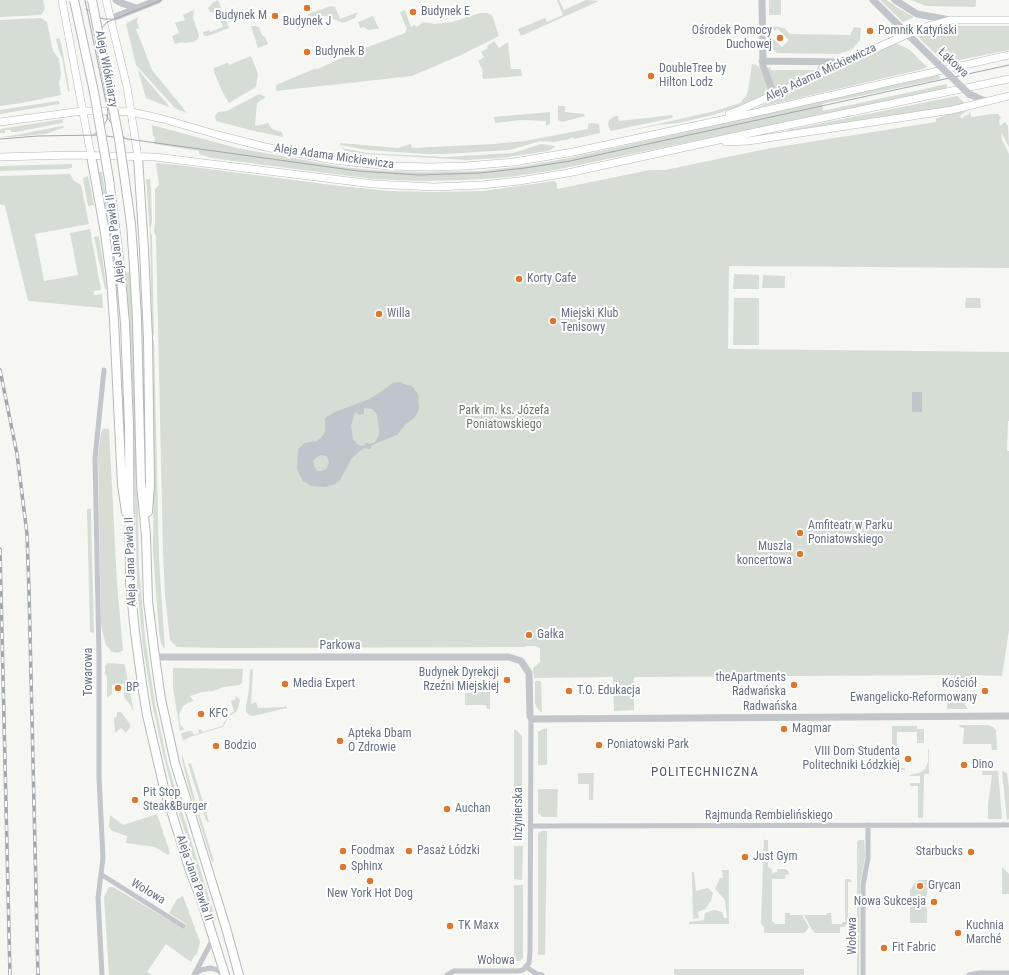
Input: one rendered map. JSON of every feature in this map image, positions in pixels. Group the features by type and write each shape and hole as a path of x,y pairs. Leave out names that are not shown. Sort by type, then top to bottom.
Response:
{"main road":[{"path":"62,0 105,233 114,321 122,485 129,537"},
{"name":"Aleja Włókniarzy","path":"74,0 91,77 102,138"},
{"name":"Aleja Włókniarzy","path":"92,0 119,139"},
{"name":"Aleja Włókniarzy","path":"106,0 132,112 138,157"},
{"name":"Aleja Adama Mickiewicza","path":"704,123 742,109 908,34 929,26 950,20 1009,20"},
{"name":"Aleja Adama Mickiewicza","path":"0,122 82,111 104,110 132,112 282,151 353,162 389,166 429,167 500,164 537,159 597,147 1009,55"},
{"name":"Aleja Adama Mickiewicza","path":"0,157 91,155 138,157 171,159 362,183 442,187 496,184 554,176 1009,79"},
{"name":"Aleja Adama Mickiewicza","path":"708,143 756,140 958,109 1009,96"},
{"name":"Aleja Jana Pawła II","path":"102,138 110,186 125,323 129,426 130,583 134,632 147,715 164,788 225,975"},
{"name":"Aleja Jana Pawła II","path":"119,139 130,216 134,267 137,319 141,483 146,536 148,601 161,699 176,766 239,975"},
{"path":"138,157 144,242 148,345 150,484 146,536"}],"street":[{"path":"116,0 137,8"},
{"path":"110,19 158,0"},
{"path":"762,0 763,70 774,95"},
{"name":"Łąkowa","path":"874,0 969,94 987,102"},
{"path":"895,0 917,14 950,20"},
{"path":"762,61 845,62"},
{"name":"Towarowa","path":"102,975 98,898 103,858 99,777 100,657 95,453 104,370"},
{"name":"Parkowa","path":"155,657 509,657 518,659 523,663"},
{"name":"Inżynierska","path":"523,663 530,676 531,718 530,959 526,967"},
{"name":"Radwańska","path":"531,718 1009,716"},
{"name":"Wołowa","path":"863,975 863,885 868,858 868,825"},
{"name":"Rajmunda Rembielińskiego","path":"530,826 1009,825"},
{"name":"Wołowa","path":"102,875 183,926"},
{"path":"194,974 213,938"},
{"name":"Wołowa","path":"448,974 454,971 518,971 526,967 542,975"},
{"path":"194,974 210,968 218,970 225,975"},
{"path":"969,975 979,973 1009,973"}],"green space":[{"path":"0,0 43,0 45,9 41,15 0,17"},
{"path":"218,0 229,28 208,36 204,36 203,32 209,30 210,32 223,27 218,13 214,14 213,12 210,12 208,8 212,3"},
{"path":"557,0 559,0 564,10 586,0 599,1 521,36 518,29 545,18 547,22 563,15"},
{"path":"769,0 781,0 781,15 769,15"},
{"path":"880,0 887,0 914,17 903,22"},
{"path":"911,0 976,0 976,5 975,7 926,6"},
{"path":"331,6 335,7 340,19 358,12 355,18 343,23 326,16 308,23 301,23 299,21 308,18 308,14"},
{"path":"194,10 193,18 199,35 198,39 194,42 175,44 172,36 179,33 175,23 185,20 183,15"},
{"path":"405,10 411,27 415,25 417,27 423,22 435,24 452,22 480,13 487,13 492,15 499,36 461,55 412,76 276,91 276,85 314,69 318,69 352,53 405,33 407,28 400,12"},
{"path":"373,16 379,29 368,30 364,27 360,28 358,22"},
{"path":"138,17 137,22 139,28 136,29 152,70 187,113 175,108 136,65 126,24"},
{"path":"41,18 47,22 53,51 59,59 61,74 59,83 61,95 0,106 0,20"},
{"path":"251,26 259,27 268,44 258,48"},
{"path":"773,26 784,28 790,34 850,35 854,27 861,28 860,40 851,50 838,54 777,53 769,45 769,35 782,47 789,40 777,28 775,31"},
{"path":"948,26 1009,26 1009,50 945,63 916,35 930,29"},
{"path":"59,38 70,92 68,91 62,58 56,39"},
{"path":"494,41 499,48 508,42 511,69 521,69 522,76 483,79 482,69 478,61 484,57 481,52 488,48 487,46"},
{"path":"896,43 910,50 927,67 756,108"},
{"path":"251,56 258,74 256,87 229,103 222,91 214,72 214,68 227,63 229,63 229,65"},
{"path":"752,64 759,67 768,87 768,91 764,95 737,107 713,115 678,123 658,125 618,133 715,111 740,103 748,91"},
{"path":"819,65 827,66 776,90 767,71 771,66 770,69 772,70 816,70"},
{"path":"138,70 169,106 169,107 146,98"},
{"path":"939,75 940,79 822,104 823,111 947,84 947,88 555,170 510,177 465,180 419,181 373,179 211,158 199,154 199,151 154,144 155,137 153,136 152,125 237,148 343,167 420,172 480,171 524,166 569,158"},
{"path":"259,94 266,97 257,103 255,126 268,123 272,129 282,132 283,137 216,121 215,116 218,112 227,111"},
{"path":"957,96 966,104 788,131 788,130"},
{"path":"58,101 60,104 0,114 0,110"},
{"path":"558,106 565,106 565,112 584,114 585,116 562,122 558,120"},
{"name":"Park im. ks. Józefa Poniatowskiego","path":"970,110 971,117 998,114 1001,118 999,120 1000,126 1005,122 1008,126 1009,147 1001,132 1002,140 1009,154 1009,268 729,266 728,349 1009,352 1009,421 1007,451 1009,451 1009,630 1002,676 974,675 973,684 968,684 968,689 962,689 959,685 954,685 954,675 634,677 634,710 614,711 613,677 534,678 533,668 540,662 540,648 535,646 221,648 177,647 170,640 165,596 163,552 156,236 154,232 155,189 159,185 156,163 387,191 482,191 555,181 557,184 557,189 650,170 665,170 771,148 936,122 936,119 948,114 967,111 961,115 960,118 963,118 969,114"},
{"path":"550,112 550,124 546,126 546,121 522,120 495,123 494,117"},
{"path":"673,115 672,118 611,131 608,125 609,120 615,116 618,116 619,121"},
{"path":"63,119 62,123 16,132 5,130 5,133 0,133 0,129"},
{"path":"588,124 599,124 600,133 574,139 573,137 554,142 540,141 510,150 426,154 367,150 340,145 340,143 398,148 411,144 412,148 493,144 525,141 588,129"},
{"path":"62,126 65,127 46,134 1,137 16,135"},
{"path":"541,144 555,147 548,151 535,153 500,158 466,160 365,154 345,151 342,148 367,153 444,157 513,153"},
{"path":"72,164 72,168 66,169 0,171 0,166"},
{"path":"99,172 102,172 110,221 115,268 114,268 107,215"},
{"path":"70,174 74,181 81,185 89,224 35,234 44,281 78,275 70,233 90,229 101,290 94,291 94,295 102,294 103,308 28,301 5,206 0,204 0,176"},
{"path":"88,176 94,205 88,206 83,178"},
{"path":"146,179 150,179 151,189 152,222 150,230 152,236 154,336 152,333 150,234"},
{"path":"99,236 107,289 105,289 94,237"},
{"path":"130,272 135,368 139,566 145,637 155,704 167,761 216,920 213,921 176,804 164,758 152,703 143,647 137,584 132,376 125,273"},
{"path":"734,274 759,275 759,289 733,289"},
{"path":"763,275 785,276 785,288 762,288"},
{"path":"734,298 759,298 759,345 733,345"},
{"path":"966,298 980,298 981,308 966,308"},
{"path":"154,340 159,559 165,649 161,643 159,632 153,550 154,449 152,341"},
{"path":"103,429 109,429 117,584 123,650 118,653 112,652 106,645 101,626 98,456 101,433"},
{"path":"87,509 91,509 94,633 90,632"},
{"path":"108,663 124,664 134,713 124,697 124,684 112,685 112,694 107,698 107,676 105,674 105,666"},
{"path":"174,668 243,669 242,683 239,685 224,687 190,696 194,701 183,706 179,715 180,724 184,729 180,731 173,688"},
{"path":"250,669 253,670 251,704 256,702 258,708 285,707 285,705 287,708 253,716 246,712"},
{"path":"536,681 541,681 542,713 537,708 535,703"},
{"path":"465,683 490,683 490,709 487,709 486,705 465,705 465,693 486,692 484,690 465,690"},
{"path":"947,694 959,695 968,709 947,709"},
{"path":"235,695 240,700 238,708 236,712 229,716 223,727 190,737 183,741 181,733 192,731 194,735 199,733 198,730 200,729 203,732 222,726 229,715 234,711 231,701 236,699"},
{"path":"117,712 121,712 130,724 130,727 126,733 121,728 115,733 114,718 117,717"},
{"path":"959,725 988,725 993,727 996,730 997,750 992,750 991,744 963,744 964,728 960,727"},
{"path":"892,726 917,726 917,729 924,729 924,743 917,743 917,732 897,732 897,768 905,768 905,770 894,770 892,768"},
{"path":"547,728 547,765 538,765 538,732"},
{"path":"514,730 522,736 522,790 514,790"},
{"path":"928,749 929,774 924,774 923,818 918,818 918,786 910,786 910,783 920,783 920,776 910,775 921,772 925,769 928,762"},
{"path":"182,754 214,861 212,862 189,788 182,760"},
{"path":"191,763 209,822 206,821 188,764"},
{"path":"982,771 998,771 1001,819 988,819 988,805 992,775 982,775"},
{"path":"1002,771 1007,773 1009,788 1009,819 1007,820"},
{"path":"578,773 594,773 593,800 589,800 589,784 578,784"},
{"path":"538,789 558,789 557,817 543,817 538,813"},
{"path":"514,802 522,802 522,840 514,840"},
{"path":"157,814 170,853 168,855 155,847 126,843 127,836 112,831 109,827 110,815 123,825"},
{"path":"547,831 545,955 538,955 538,833"},
{"path":"764,834 764,840 768,840 768,867 772,869 772,873 777,872 777,869 784,869 790,874 785,875 785,879 772,879 772,922 775,924 785,924 785,913 790,913 790,915 802,915 809,927 805,933 764,933 764,927 761,922"},
{"path":"864,834 865,857 860,885 859,975 857,975 857,936 859,933 857,933 857,842 859,840 864,840"},
{"path":"514,846 523,846 522,880 514,879"},
{"path":"1002,867 1009,874 1009,894 1002,894"},
{"path":"722,870 729,870 729,924 689,924 689,922 704,920 705,913 714,910 722,912 724,918 727,918 725,900 715,889 720,878 723,878"},
{"path":"692,872 694,872 696,891 708,888 713,893 711,901 705,909 698,912 699,918 693,919"},
{"path":"845,879 850,879 852,882 848,882 848,922 852,922 852,928 848,930 848,925 846,924 845,927 840,927 840,933 814,933 804,915 827,915 827,913 831,913 832,924 842,924 842,922 845,922"},
{"path":"919,880 949,880 949,890 927,890 927,923 910,923 910,890"},
{"path":"514,885 523,885 523,958 520,961 514,961"},
{"path":"109,887 113,887 184,929 186,924 169,913 177,899 183,896 200,942 197,954 191,962 166,944 147,972 152,975 109,975 104,897"},
{"path":"674,969 804,969 804,975 674,975"}],"shaded area":[{"path":"401,382 412,386 418,394 419,408 414,418 406,424 397,435 372,445 370,449 364,448 359,452 352,458 340,480 335,484 326,487 311,486 303,481 297,469 298,449 305,443 317,441 321,438 325,432 326,417 367,400 393,383","holes":["364,408 372,409 375,412 377,415 379,429 379,435 375,442 370,444 366,443 364,446 358,445 353,439 351,426 356,412 359,415 364,414","321,455 327,456 329,463 326,469 318,471 315,468 313,461"]},
{"path":"912,392 922,392 922,412 912,412"}],"tram line":[{"path":"85,0 108,112 107,120 102,128 92,136"},
{"path":"96,42 100,30 107,22 162,0"},
{"path":"86,9 98,17 113,19"},
{"path":"0,139 38,136 99,135 358,171 419,175 480,173 570,161 1009,65"},
{"path":"106,115 115,129 125,138"}],"railway":[{"path":"0,370 17,454 27,534 38,975"},
{"path":"0,549 10,975"}],"place":[{"name":"Budynek J","path":"307,8"},
{"name":"Budynek E","path":"413,12"},
{"name":"Budynek M","path":"275,16"},
{"name":"Pomnik Katyński","path":"870,31"},
{"name":"Ośrodek Pomocy Duchowej","path":"780,38"},
{"name":"Budynek B","path":"307,52"},
{"name":"DoubleTree by Hilton Lodz","path":"651,76"},
{"name":"Korty Cafe","path":"519,279"},
{"name":"Willa","path":"379,314"},
{"name":"Miejski Klub Tenisowy","path":"553,321"},
{"name":"Amfiteatr w Parku Poniatowskiego","path":"800,533"},
{"name":"Muszla koncertowa","path":"800,554"},
{"name":"Gałka","path":"529,635"},
{"name":"Budynek Dyrekcji Rzeźni Miejskiej","path":"507,680"},
{"name":"Media Expert","path":"285,684"},
{"name":"theApartments Radwańska","path":"794,685"},
{"name":"BP","path":"118,688"},
{"name":"T.O. Edukacja","path":"569,691"},
{"name":"Kościół Ewangelicko-Reformowany","path":"985,691"},
{"name":"KFC","path":"201,714"},
{"name":"Magmar","path":"784,729"},
{"name":"Apteka Dbam O Zdrowie","path":"340,741"},
{"name":"Poniatowski Park","path":"599,745"},
{"name":"Bodzio","path":"216,746"},
{"name":"VIII Dom Studenta Politechniki Łódzkiej","path":"908,759"},
{"name":"Dino","path":"964,765"},
{"name":"Pit Stop Steak&Burger","path":"135,800"},
{"name":"Auchan","path":"447,809"},
{"name":"Foodmax","path":"343,851"},
{"name":"Pasaż Łódzki","path":"409,851"},
{"name":"Starbucks","path":"971,852"},
{"name":"Just Gym","path":"745,857"},
{"name":"Sphinx","path":"343,867"},
{"name":"New York Hot Dog","path":"370,881"},
{"name":"Grycan","path":"920,886"},
{"name":"Nowa Sukcesja","path":"934,902"},
{"name":"TK Maxx","path":"450,926"},
{"name":"Kuchnia Marché","path":"958,933"},
{"name":"Fit Fabric","path":"884,948"}],"district":[{"name":"POLITECHNICZNA","path":"705,773"}]}
